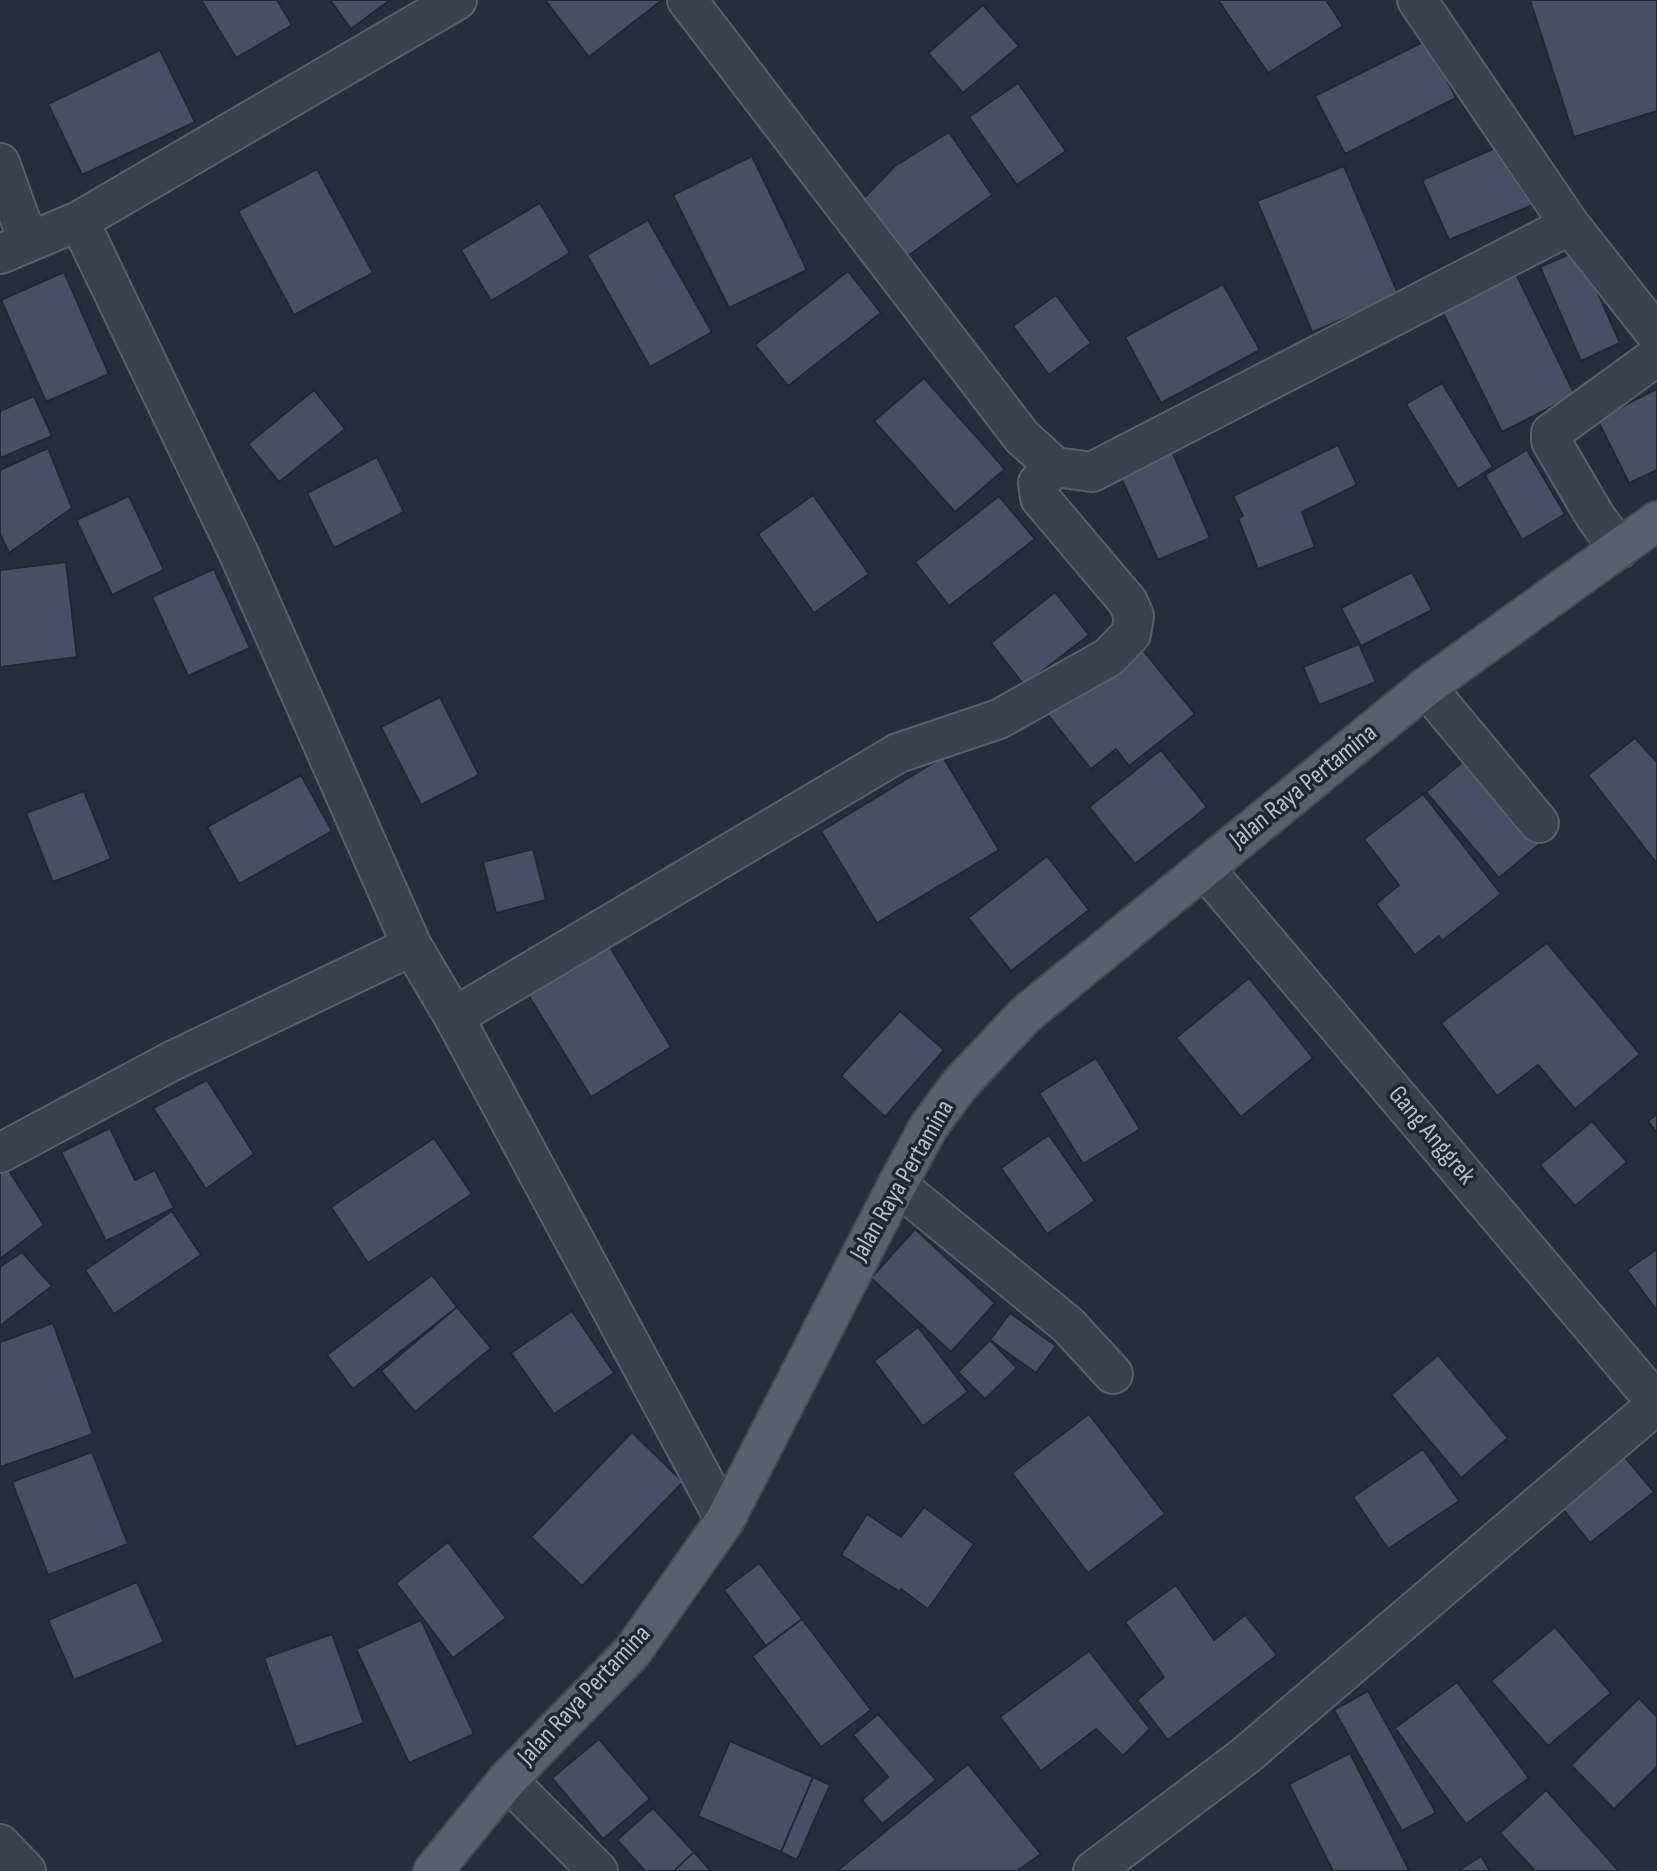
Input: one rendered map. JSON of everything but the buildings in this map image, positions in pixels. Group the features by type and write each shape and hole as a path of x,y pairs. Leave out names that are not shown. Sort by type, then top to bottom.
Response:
{"main road":[{"name":"Jalan Raya Pertamina","path":"433,1871 508,1780 632,1652 725,1520 897,1185 929,1126 960,1084 1026,1014 1426,687 1657,521"}],"street":[{"path":"687,0 1022,437 1055,467 1092,472 1570,225"},
{"path":"1417,0 1570,225 1657,335"},
{"path":"0,163 14,247 79,221 450,2"},
{"path":"79,221 239,554 412,946 725,1520"},
{"path":"1619,549 1595,516 1551,441 1551,433 1657,356"},
{"path":"453,1017 898,753 999,719 1109,657 1131,634 1134,616 1128,602 1040,498 1038,483 1055,467"},
{"path":"1426,687 1539,823"},
{"name":"Gang Anggrek","path":"1204,868 1657,1404"},
{"path":"0,1153 172,1061 412,946"},
{"path":"897,1185 1068,1325 1113,1374"},
{"path":"1093,1871 1245,1756 1657,1404"},
{"path":"508,1780 598,1871"},
{"path":"0,1844 26,1871"}]}
